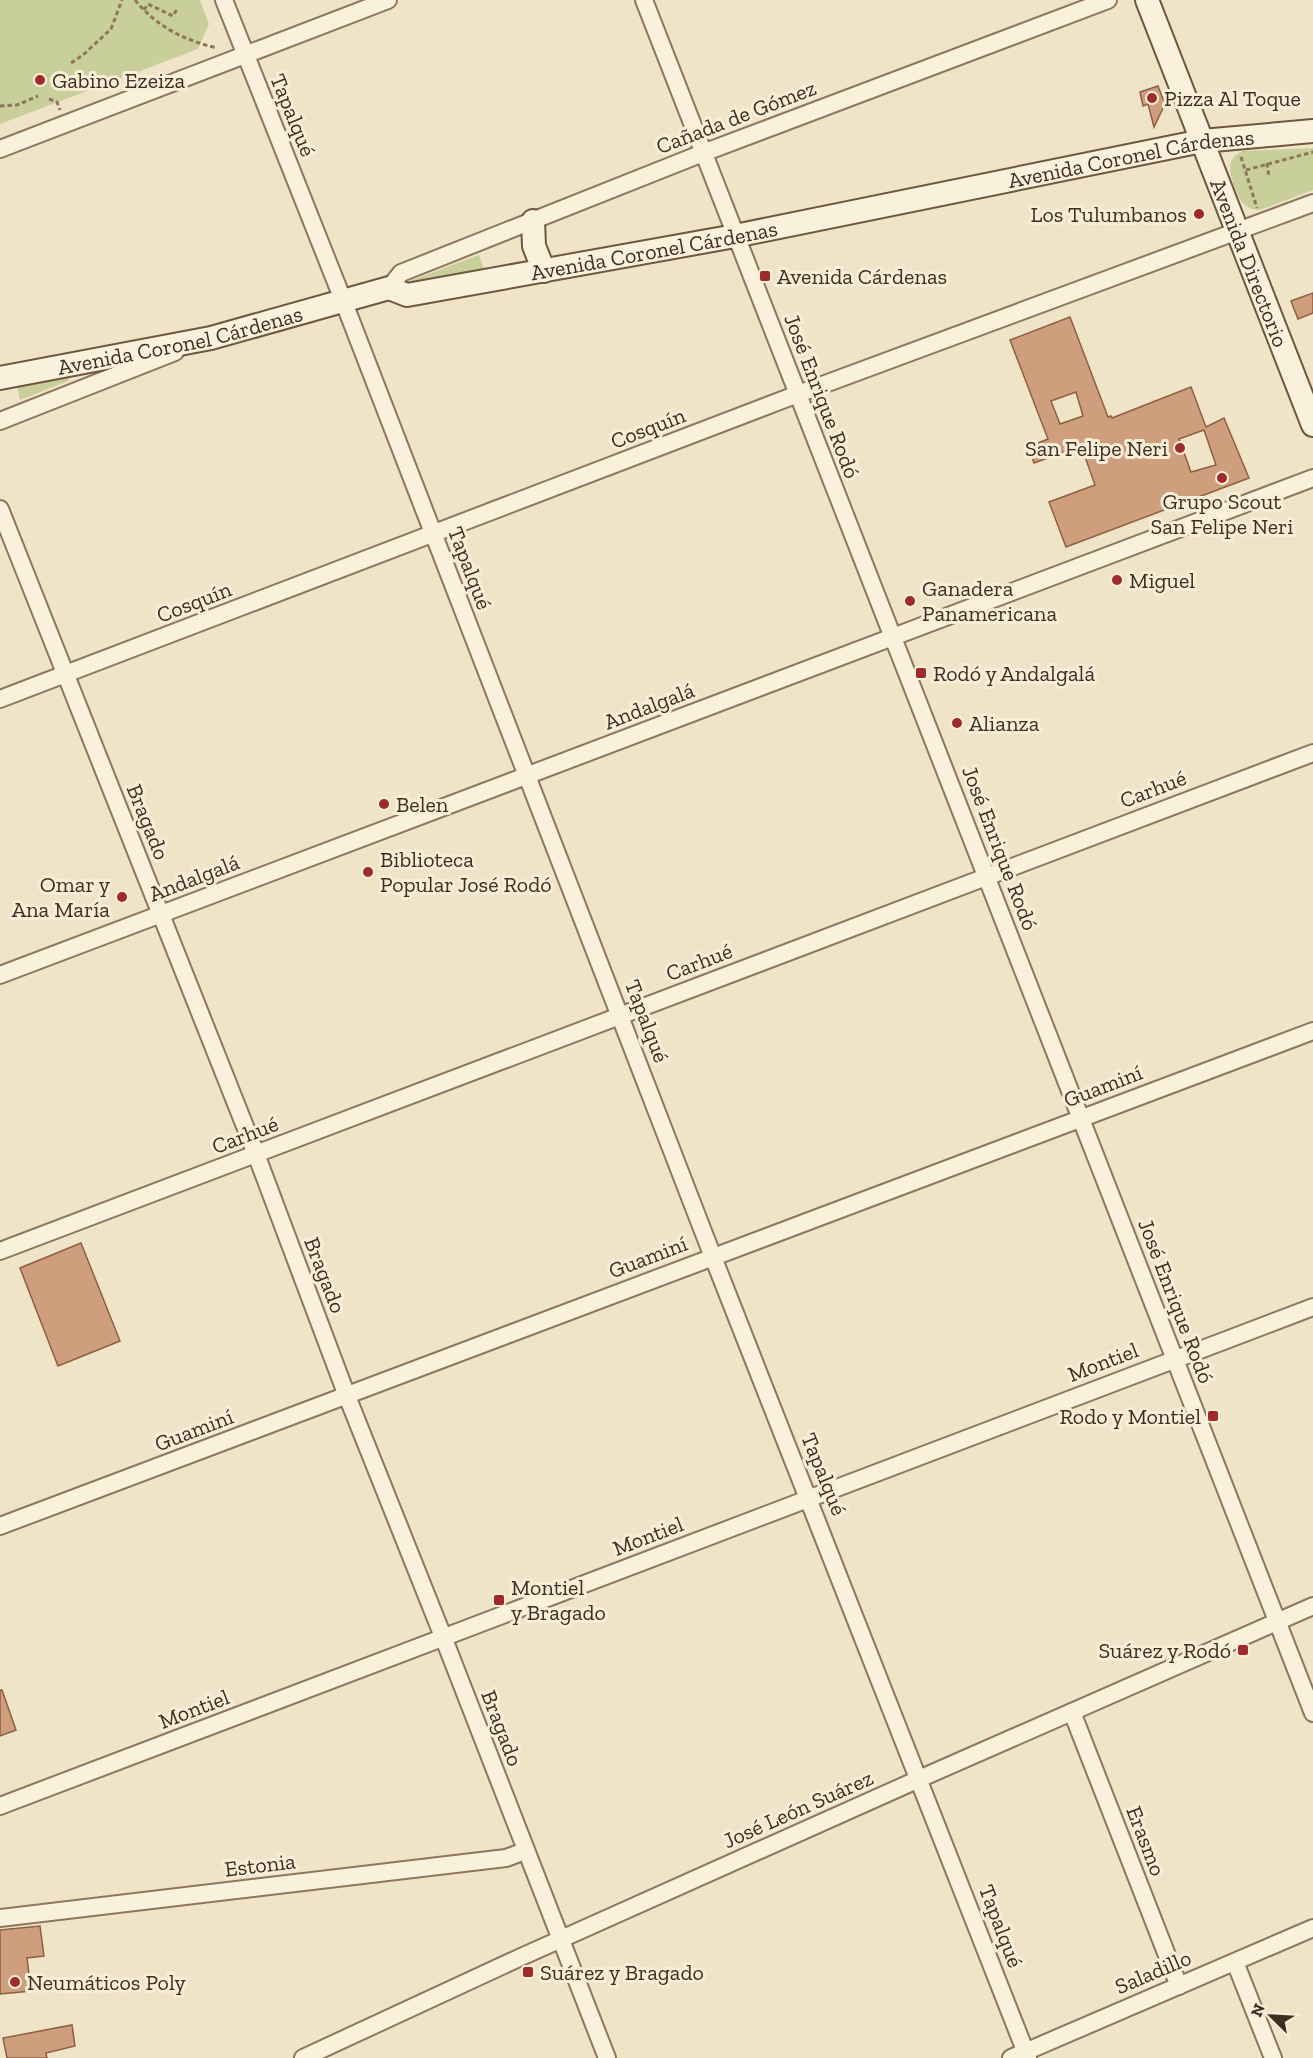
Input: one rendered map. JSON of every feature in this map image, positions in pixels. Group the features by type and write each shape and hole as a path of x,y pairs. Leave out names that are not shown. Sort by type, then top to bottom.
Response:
{"street":[{"name":"Tapalqué","path":"224,0 343,300 713,1257 919,1779 1022,2056"},
{"path":"0,148 388,0"},
{"name":"José Enrique Rodó","path":"644,0 1313,1713"},
{"name":"Cañada de Gómez","path":"389,288 401,273 533,220 1107,0"},
{"name":"Avenida Directorio","path":"1147,0 1313,425"},
{"name":"Avenida Coronel Cárdenas","path":"0,378 211,338 389,288 407,295 735,236 1202,141 1313,131"},
{"name":"Cosquín","path":"0,699 798,394 1313,202"},
{"path":"533,220 534,246 544,271"},
{"path":"0,422 211,338"},
{"name":"Andalgalá","path":"0,975 1313,478"},
{"name":"Bragado","path":"0,510 256,1154 347,1396 606,2058"},
{"name":"Carhué","path":"0,1251 1313,753"},
{"name":"Guaminí","path":"0,1526 1313,1031"},
{"name":"Montiel","path":"0,1806 1313,1307"},
{"name":"José León Suárez","path":"303,2058 919,1779 1313,1606"},
{"name":"Erasmo","path":"1072,1712 1179,1986"},
{"name":"Estonia","path":"0,1918 506,1858 525,1851"},
{"name":"Saladillo","path":"1022,2056 1313,1928"},
{"path":"1235,1962 1274,2058"}],"path":[{"path":"70,63 83,56 111,29 122,0"},
{"path":"135,0 169,31 200,44 245,55"},
{"path":"144,10 148,4 173,16 177,9"},
{"path":"0,106 17,105 38,96"},
{"path":"1246,170 1313,152"},
{"path":"1267,163 1269,178"}],"green space":[{"path":"0,0 200,0 209,24 198,49 0,124"},
{"path":"1313,148 1313,190 1260,210 1250,208 1242,202 1234,186 1230,170 1234,157 1243,151"},
{"path":"479,255 484,269 406,284 407,282"},
{"path":"69,378 68,381 20,400 17,386"}],"building":[{"name":"Pizza Al Toque","path":"1158,86 1165,104 1154,127 1148,104 1143,106 1140,92"},
{"path":"1313,293 1313,313 1298,319 1291,301"},
{"path":"1070,317 1108,417 1112,418 1191,387 1206,427 1224,418 1249,478 1066,547 1049,502 1095,485 1083,451 1078,452 1075,448 1034,463 1028,447 1048,439 1010,340","holes":["1076,392 1083,416 1060,424 1051,401","1204,430 1216,465 1191,472 1179,439"]},
{"path":"81,1243 120,1341 58,1366 20,1268"},
{"path":"0,1690 2,1690 16,1730 0,1736"},
{"path":"40,1926 44,1956 27,1958 31,1991 0,1994 0,1930"},
{"path":"72,2025 75,2046 46,2053 47,2058 7,2058 3,2038"}],"place":[{"name":"Gabino Ezeiza","path":"40,80"},
{"name":"Pizza Al Toque","path":"1152,98"},
{"name":"Los Tulumbanos","path":"1199,214"},
{"name":"Avenida Cárdenas","path":"765,276"},
{"name":"San Felipe Neri","path":"1180,448"},
{"name":"Grupo Scout San Felipe Neri","path":"1222,478"},
{"name":"Miguel","path":"1117,580"},
{"name":"Ganadera Panamericana","path":"910,601"},
{"name":"Rodó y Andalgalá","path":"921,673"},
{"name":"Alianza","path":"957,723"},
{"name":"Belen","path":"384,804"},
{"name":"Biblioteca Popular José Rodó","path":"368,872"},
{"name":"Omar y Ana María","path":"122,897"},
{"name":"Rodo y Montiel","path":"1213,1416"},
{"name":"Montiel y Bragado","path":"499,1600"},
{"name":"Suárez y Rodó","path":"1243,1650"},
{"name":"Suárez y Bragado","path":"528,1972"},
{"name":"Neumáticos Poly","path":"15,1982"}]}
